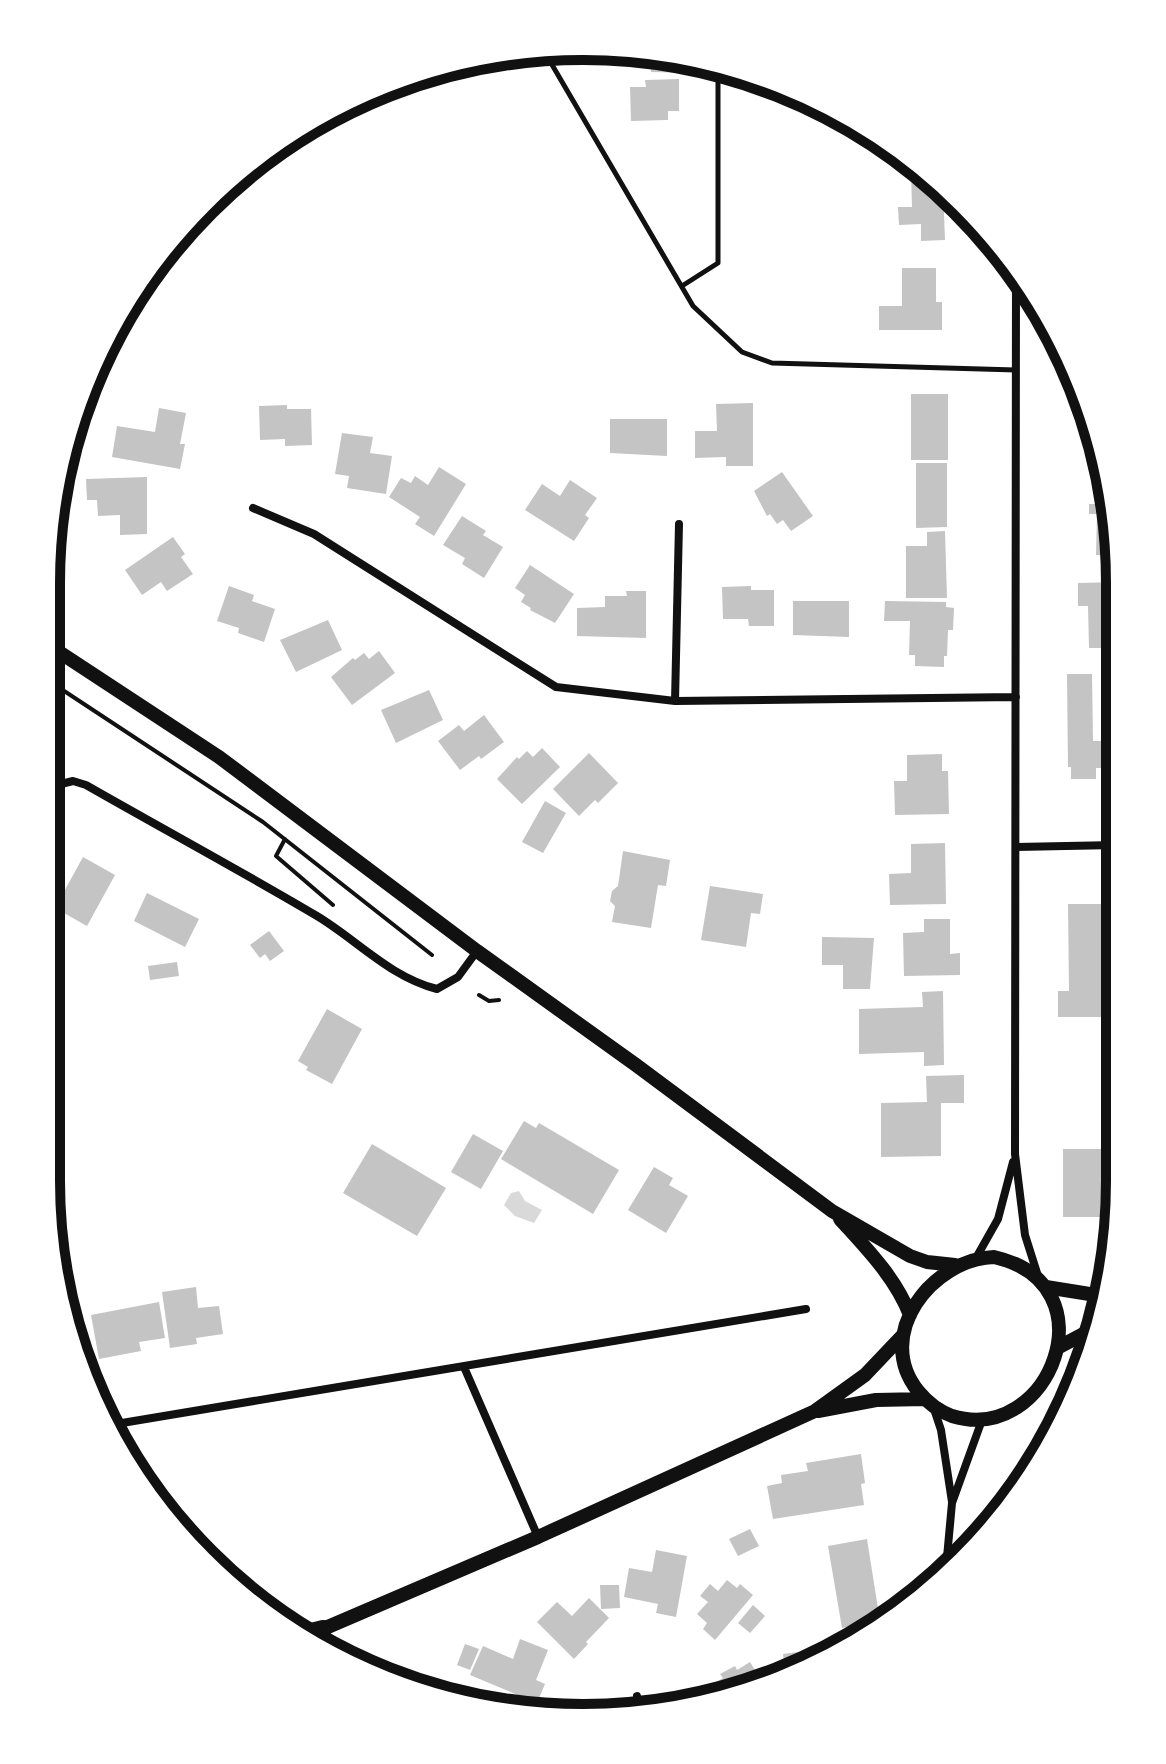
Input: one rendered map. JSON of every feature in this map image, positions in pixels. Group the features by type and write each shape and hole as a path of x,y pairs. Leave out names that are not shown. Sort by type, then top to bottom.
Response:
{"main road":[{"path":"60,653 219,757 832,1211 910,1256 927,1262 955,1265"},
{"path":"832,1211 878,1260 903,1297 910,1315"},
{"path":"318,1632 538,1537 815,1411 865,1375 903,1335 910,1315 926,1289 955,1265 976,1258 994,1257 1012,1261 1042,1282 1093,1294"},
{"path":"903,1335 907,1371 929,1403 950,1415 982,1420 998,1417 1016,1408 1032,1394 1045,1378 1059,1347 1059,1318 1054,1301 1042,1282"},
{"path":"1059,1347 1082,1335"},
{"path":"815,1411 876,1400 929,1403"}],"street":[{"path":"1016,289 1015,1154 1025,1235 1042,1282"},
{"path":"253,508 314,534 556,687 675,701 1016,697"},
{"path":"675,701 679,524"},
{"path":"60,784 73,781 86,785 319,918 416,984 437,989 458,977 477,951"},
{"path":"1016,847 1106,845"},
{"path":"976,1258 1005,1201 1015,1154"},
{"path":"120,1423 806,1309"},
{"path":"464,1367 538,1537"},
{"path":"929,1403 941,1430 952,1503 947,1556"},
{"path":"952,1503 982,1420"},
{"path":"637,1696 638,1701"}],"lane":[{"path":"551,61 693,306 742,352 772,363 1016,370"},
{"path":"682,286 718,263 718,78"}],"path":[{"path":"60,688 263,822 432,955"},
{"path":"285,839 276,856 342,913"},
{"path":"479,995 489,1001 499,1000"}],"shaded area":[{"path":"519,1191 525,1201 542,1210 534,1223 515,1216 504,1205 511,1193"}],"building":[{"path":"650,64 695,73 651,72"},
{"path":"679,79 679,111 668,111 668,120 631,121 630,87 646,87 645,80"},
{"path":"911,176 944,204 945,240 921,241 921,224 899,225 898,207 912,207"},
{"path":"902,268 936,268 936,302 942,302 942,330 879,330 879,306 902,306"},
{"path":"911,394 948,394 948,460 911,460"},
{"path":"753,403 753,466 726,466 726,457 695,458 695,431 717,431 716,404"},
{"path":"287,405 287,409 311,409 312,445 285,446 285,439 260,440 259,406"},
{"path":"159,408 186,413 180,444 185,444 180,469 112,457 117,426 155,432"},
{"path":"610,419 667,419 667,456 610,453"},
{"path":"342,433 373,437 370,453 392,456 386,494 347,488 349,476 335,474"},
{"path":"916,463 947,463 947,527 916,528"},
{"path":"439,467 466,484 434,536 415,524 420,517 389,497 401,478 411,483 415,476 428,485"},
{"path":"782,472 813,516 791,531 783,520 777,524 770,514 767,516 754,491"},
{"path":"147,477 147,534 120,535 120,515 98,516 97,500 87,500 86,479"},
{"path":"570,480 597,498 585,515 589,518 574,541 525,510 542,484 560,496"},
{"path":"1089,504 1100,504 1105,555 1096,555 1097,514 1089,514"},
{"path":"462,516 486,531 483,535 503,547 484,578 462,564 465,558 443,545"},
{"path":"945,531 947,598 906,598 906,546 927,546 927,532"},
{"path":"173,537 185,554 181,557 193,574 167,591 161,582 142,595 125,570"},
{"path":"530,565 574,594 555,623 521,602 525,595 515,588"},
{"path":"1106,582 1106,648 1089,648 1088,606 1078,606 1078,583"},
{"path":"229,586 254,595 252,601 275,609 264,642 238,633 239,628 217,621"},
{"path":"751,586 751,590 774,590 774,626 749,626 748,619 723,619 722,587"},
{"path":"626,591 646,591 646,638 577,636 577,608 605,607 605,596 627,596"},
{"path":"793,601 849,601 849,637 793,635"},
{"path":"885,601 946,602 946,607 954,608 953,630 948,630 944,667 915,666 915,655 909,655 910,621 884,621"},
{"path":"328,620 342,650 296,672 280,640"},
{"path":"379,651 395,673 352,705 331,677 353,658 355,660 364,653 369,659"},
{"path":"1067,674 1092,674 1093,741 1106,741 1106,768 1096,768 1096,779 1071,779 1071,767 1068,767"},
{"path":"429,690 443,720 396,743 381,710"},
{"path":"484,715 504,742 460,770 438,741 459,725 464,731"},
{"path":"542,748 560,767 522,804 497,779 517,757 519,759 527,751 533,757"},
{"path":"589,753 618,783 579,816 553,789"},
{"path":"942,754 942,771 948,771 949,814 895,815 894,781 907,781 907,755"},
{"path":"545,801 566,813 543,853 522,842"},
{"path":"945,843 946,904 890,905 889,874 911,873 911,844"},
{"path":"623,851 670,860 666,886 658,885 651,928 612,922 615,906 610,901 612,891 618,886"},
{"path":"83,857 115,875 87,926 60,911 60,899"},
{"path":"710,886 763,894 760,914 751,913 746,947 701,940"},
{"path":"147,893 199,919 185,947 134,921"},
{"path":"1068,904 1105,904 1105,1017 1058,1017 1058,991 1069,991"},
{"path":"924,919 950,919 950,954 960,953 960,975 904,976 903,933 924,932"},
{"path":"269,931 284,951 270,961 265,954 260,958 250,945"},
{"path":"822,937 874,938 870,989 843,989 843,965 822,965"},
{"path":"177,962 179,976 150,980 148,966"},
{"path":"943,991 944,1065 924,1066 924,1052 859,1054 859,1009 923,1007 922,992"},
{"path":"327,1009 362,1029 332,1084 306,1070 308,1067 298,1061"},
{"path":"964,1075 964,1103 941,1103 941,1156 881,1157 881,1103 927,1102 926,1076"},
{"path":"524,1121 536,1128 539,1123 619,1170 593,1214 501,1159"},
{"path":"473,1134 503,1151 481,1189 451,1172"},
{"path":"372,1144 446,1188 417,1236 343,1193"},
{"path":"1063,1149 1104,1149 1104,1217 1063,1217"},
{"path":"654,1167 673,1178 669,1185 688,1196 666,1233 628,1210"},
{"path":"196,1287 198,1308 219,1306 223,1334 196,1338 197,1344 170,1348 162,1292"},
{"path":"159,1302 165,1338 139,1342 141,1351 99,1359 91,1315"},
{"path":"861,1454 864,1505 773,1519 767,1486 782,1483 781,1475 808,1471 806,1463"},
{"path":"750,1529 759,1546 738,1556 729,1539"},
{"path":"867,1539 879,1613 859,1625 842,1628 828,1546"},
{"path":"656,1550 687,1556 676,1617 656,1613 658,1604 624,1597 629,1568 652,1572"},
{"path":"727,1580 737,1588 740,1584 753,1595 715,1640 703,1629 707,1623 697,1614 708,1602 700,1596 710,1584 718,1591"},
{"path":"600,1585 619,1585 620,1608 601,1609"},
{"path":"589,1598 609,1618 574,1659 537,1622 557,1602 572,1616"},
{"path":"753,1605 765,1616 750,1633 738,1623"},
{"path":"520,1639 548,1650 536,1680 545,1684 537,1702 470,1675 483,1646 513,1659"},
{"path":"465,1644 479,1649 470,1670 457,1665"},
{"path":"813,1650 784,1663 783,1654"},
{"path":"750,1662 757,1674 704,1689 723,1678 720,1674 735,1666 737,1670"}]}
